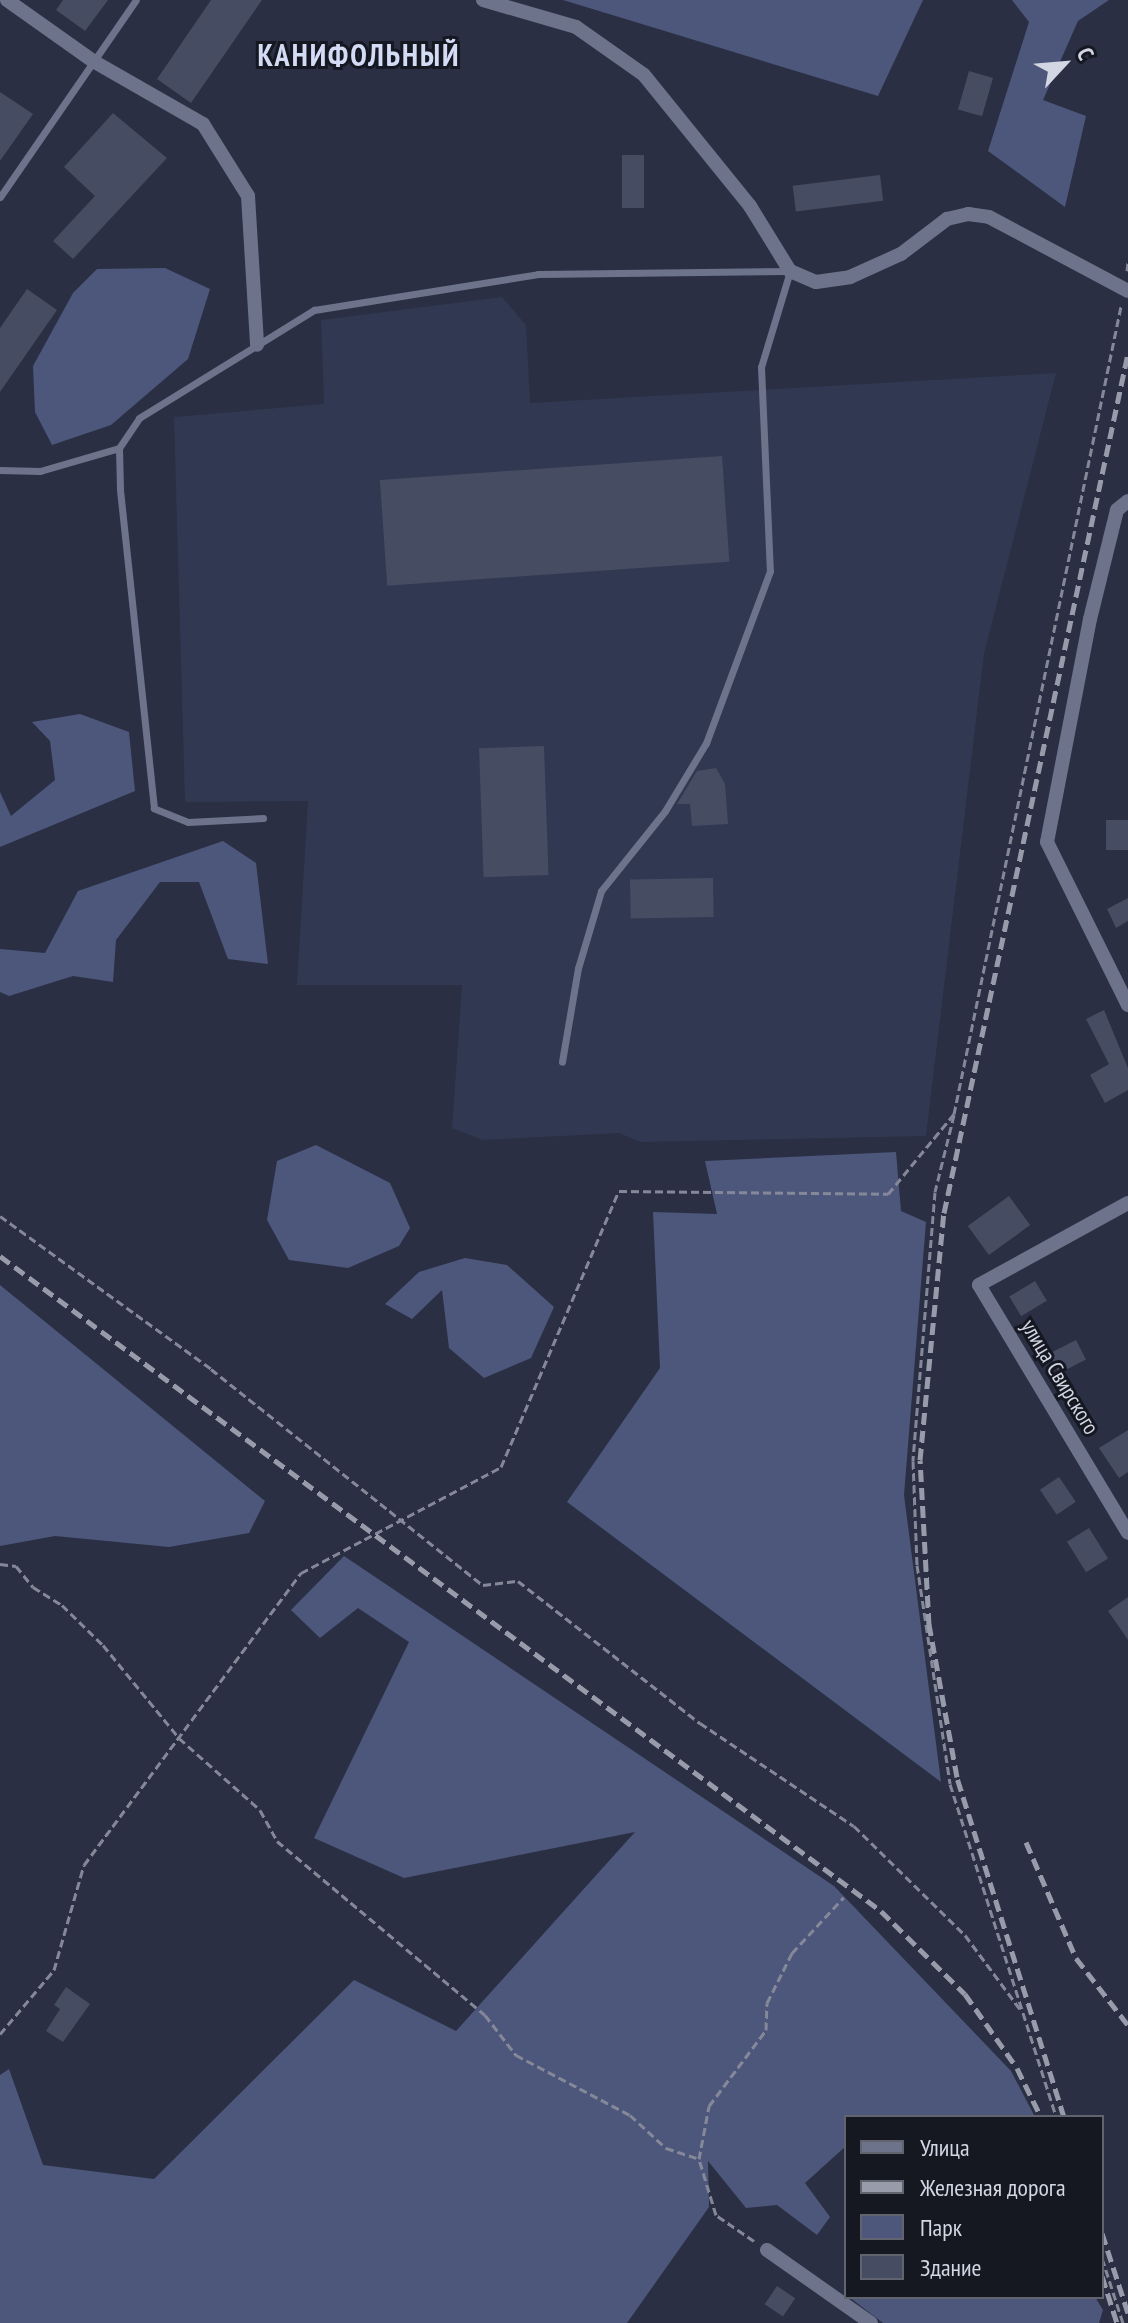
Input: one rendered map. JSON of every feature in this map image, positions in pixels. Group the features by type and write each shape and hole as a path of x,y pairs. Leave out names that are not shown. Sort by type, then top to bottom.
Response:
{"street":[{"path":"7,0 93,61 203,124 248,196 257,345"},
{"path":"483,0 576,27 644,75 750,206 790,271 816,282 850,277 901,254 947,219 968,214 989,217 1126,290"},
{"path":"1128,501 1117,510 1090,619 1047,842 1128,1005"},
{"name":"улица Свирского","path":"1128,1203 979,1285 1128,1533"},
{"path":"767,2250 871,2323"}],"lane":[{"path":"0,197 136,0"},
{"path":"263,818 188,822 154,808 119,448 139,418 314,310 538,274 790,271 761,367 770,571 706,743 665,811 601,891 578,968 562,1062"},
{"path":"0,470 40,471 119,448"}],"path":[{"path":"1055,2115 950,1784 917,1565 914,1445 935,1192 954,1114 1126,290 1128,261"},
{"path":"0,2034 54,1970 84,1865 301,1573 501,1467 619,1191 888,1194 954,1114"},
{"path":"0,1216 211,1369 483,1585 518,1581 700,1723 854,1826 965,1935 1020,2009"},
{"path":"0,1564 16,1566 33,1587 62,1605 103,1645 179,1738 260,1810 277,1841 485,2015 516,2055 630,2115 666,2148 699,2159"},
{"path":"767,2250 716,2215 699,2159 709,2106 766,2030 767,2003 792,1953 844,1897"},
{"path":"1104,2264 1123,2323"}],"shaded area":[{"path":"502,297 526,325 530,403 1056,373 984,654 926,1136 641,1142 619,1133 483,1140 452,1128 462,985 297,985 308,801 185,802 174,417 324,404 321,320"}],"green space":[{"path":"563,0 923,0 878,96"},
{"path":"1012,0 1109,0 1078,21 1043,100 1086,116 1065,207 988,151 1029,22"},
{"path":"165,268 210,289 188,359 111,425 52,445 35,412 33,366 73,293 97,269"},
{"path":"80,714 129,732 135,791 0,847 0,792 11,816 55,780 50,741 32,722"},
{"path":"223,841 256,863 268,964 228,959 199,882 160,882 116,940 113,982 73,976 9,996 0,992 0,949 45,953 78,891"},
{"path":"316,1145 390,1183 410,1228 399,1246 348,1268 289,1260 267,1220 277,1161"},
{"path":"896,1152 901,1211 926,1222 904,1495 941,1782 567,1502 660,1368 653,1212 717,1214 705,1161"},
{"path":"465,1258 507,1265 554,1307 531,1358 484,1378 449,1348 442,1290 412,1319 385,1304 419,1272"},
{"path":"0,1285 265,1501 249,1533 169,1547 55,1536 0,1546"},
{"path":"344,1556 834,1886 1011,2071 1034,2115 844,2115 844,2148 805,2183 830,2217 817,2235 777,2205 746,2208 708,2161 709,2207 627,2323 0,2323 0,2075 9,2069 43,2165 154,2179 354,1980 456,2031 635,1832 404,1878 314,1838 409,1642 358,1608 320,1638 291,1610"},
{"path":"852,2299 1096,2299 1103,2310 1099,2323 883,2323"}],"building":[{"path":"63,0 108,0 85,31 56,10"},
{"path":"211,0 262,0 191,103 157,79"},
{"path":"969,71 993,78 982,116 958,109"},
{"path":"0,92 33,114 0,161"},
{"path":"113,113 167,158 73,259 53,241 95,196 64,167"},
{"path":"622,155 644,155 644,208 622,208"},
{"path":"880,175 883,201 796,212 793,186"},
{"path":"27,289 57,310 0,392 0,328"},
{"path":"722,456 729,562 387,586 380,480"},
{"path":"544,746 549,875 484,877 479,748"},
{"path":"716,768 725,784 728,824 692,826 690,804 677,804 697,771"},
{"path":"1106,820 1128,820 1128,850 1106,850"},
{"path":"713,878 714,917 631,918 630,879"},
{"path":"1128,898 1128,921 1116,928 1107,909"},
{"path":"1104,1010 1128,1068 1128,1090 1105,1103 1090,1075 1109,1064 1086,1019"},
{"path":"1009,1196 1030,1225 989,1255 968,1226"},
{"path":"1035,1281 1047,1301 1021,1316 1009,1296"},
{"path":"1076,1340 1086,1360 1059,1373 1049,1354"},
{"path":"1128,1430 1128,1472 1119,1478 1099,1448"},
{"path":"1059,1477 1076,1502 1057,1515 1040,1490"},
{"path":"1089,1528 1108,1559 1086,1572 1067,1542"},
{"path":"1128,1597 1128,1640 1108,1611"},
{"path":"66,1987 90,2004 63,2042 46,2031 60,2009 54,2005"},
{"path":"777,2286 795,2298 783,2317 765,2304"}],"railway":[{"path":"1063,2115 957,1777 929,1625 920,1460 944,1213 1128,353"},
{"path":"0,1256 881,1911 965,1994 1017,2068 1040,2115"},
{"path":"1026,1842 1076,1958 1128,2025"},
{"path":"1104,2239 1128,2313"},
{"path":"1104,2282 1117,2323"}],"district":[{"name":"КАНИФОЛЬНЫЙ","path":"359,55"}]}
